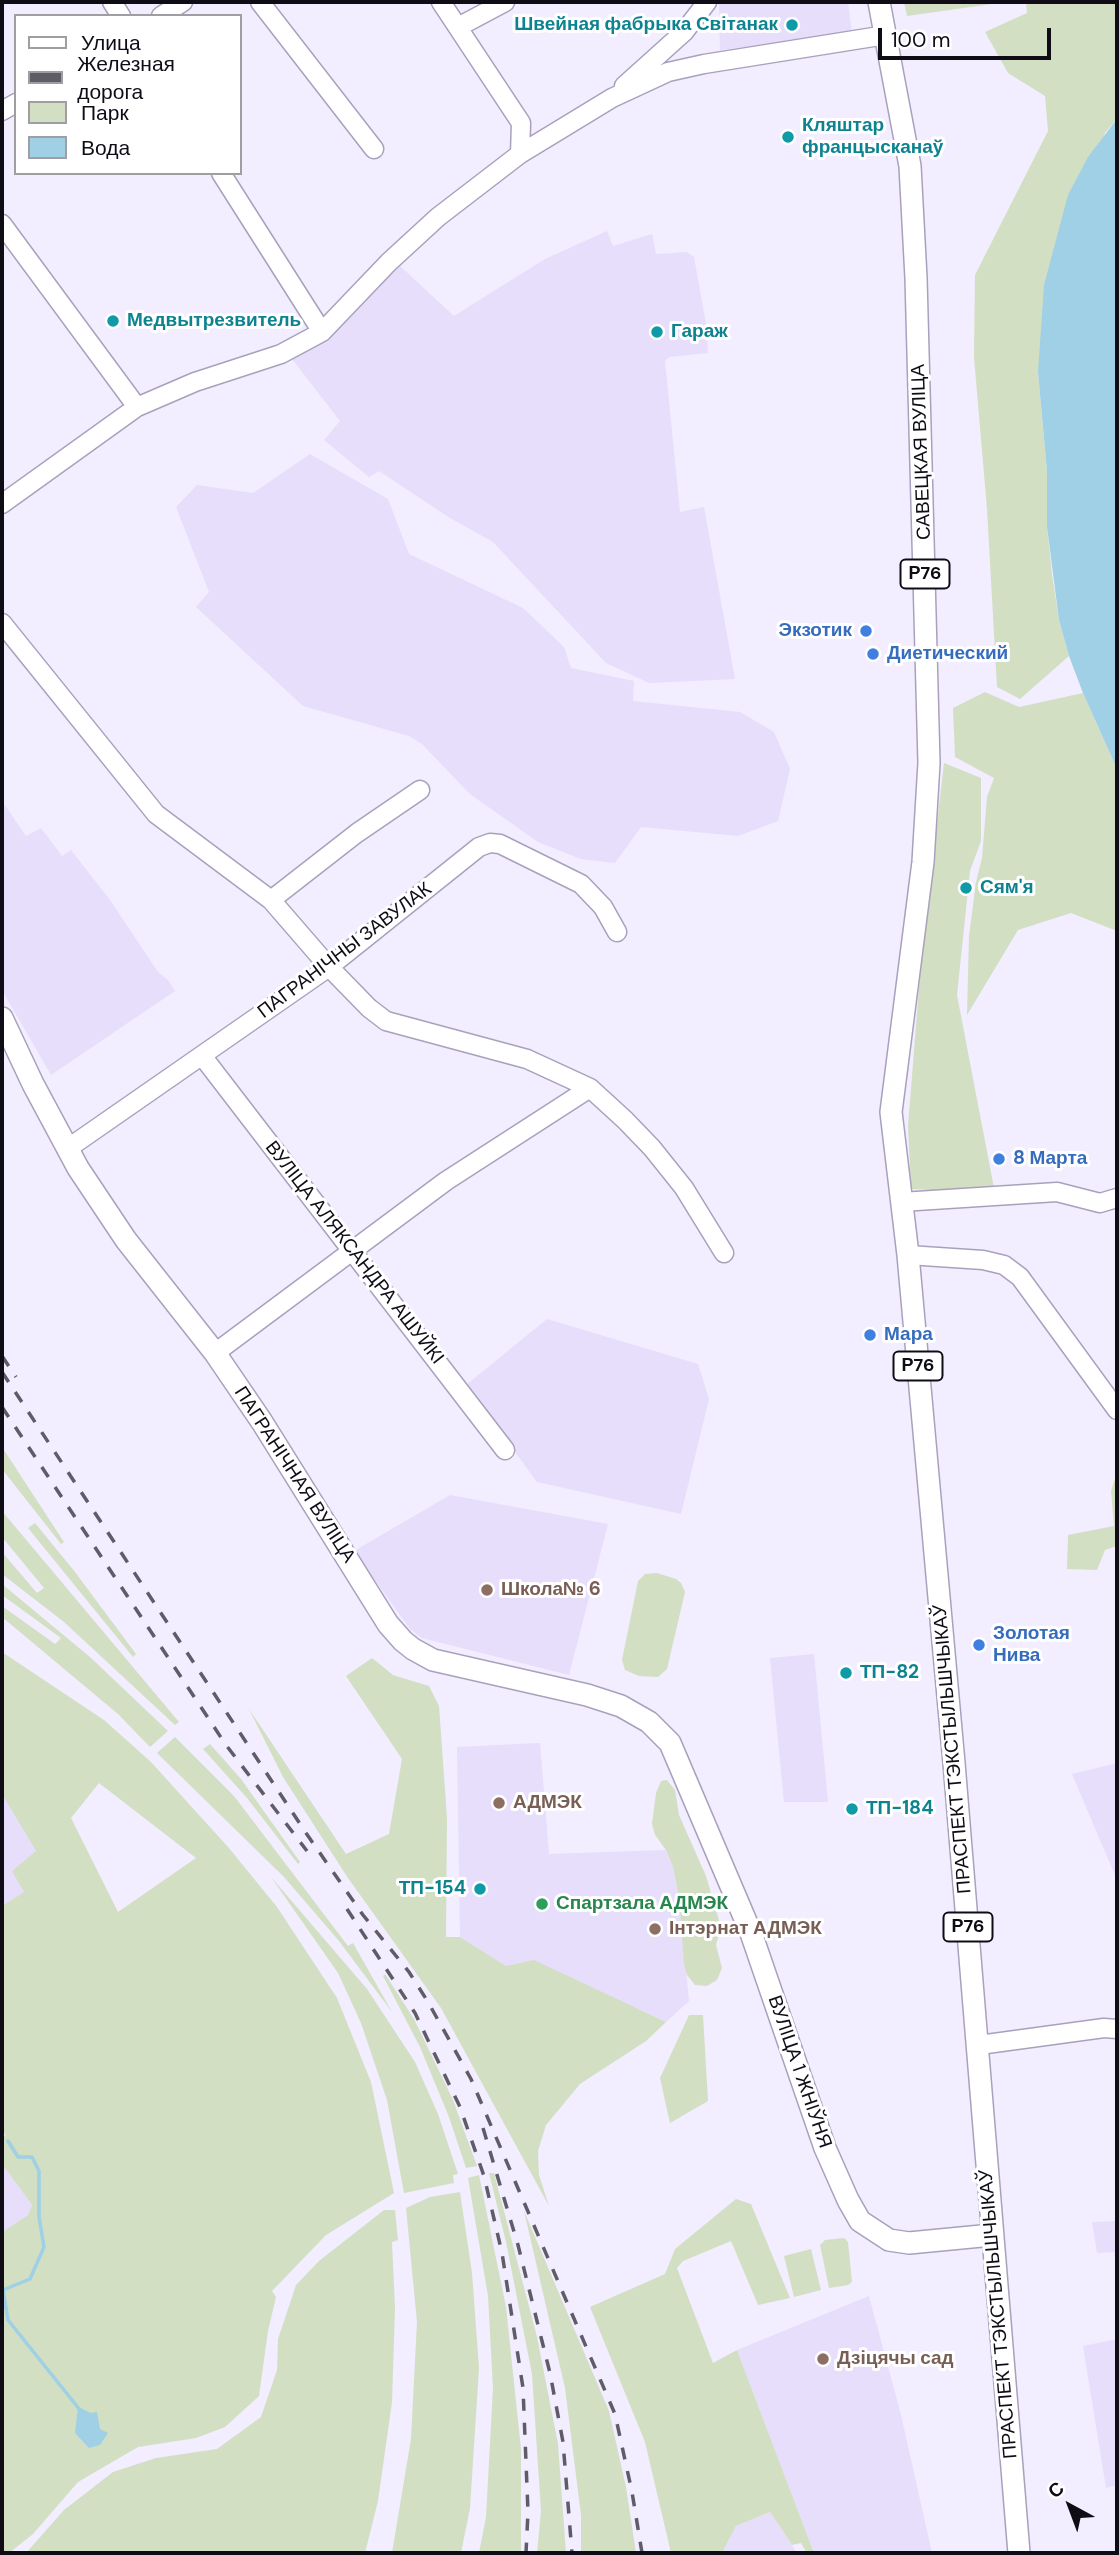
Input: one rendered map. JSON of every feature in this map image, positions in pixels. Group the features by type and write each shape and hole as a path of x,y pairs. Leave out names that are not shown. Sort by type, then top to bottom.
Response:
{"main road":[{"name":"САВЕЦКАЯ ВУЛІЦА","path":"879,2 910,166 916,278 929,763 923,862 891,1112"},
{"name":"ПАГРАНІЧНАЯ ВУЛІЦА","path":"2,1018 67,1149 126,1240 215,1353 276,1444 388,1623 403,1641 433,1660 587,1695 621,1706 649,1722 670,1743 692,1793"},
{"name":"ПРАСПЕКТ ТЭКСТЫЛЬШЧЫКАЎ","path":"891,1112 908,1255 979,2045 1019,2553"},
{"name":"ВУЛІЦА 1 ЖНІЎНЯ","path":"692,1793 751,1933 825,2148 860,2221 889,2240 909,2243 992,2235"}],"street":[{"path":"164,14 183,2"},
{"path":"260,2 374,149"},
{"path":"441,2 521,123 520,154"},
{"path":"458,27 505,2"},
{"path":"612,98 684,32 707,2"},
{"path":"2,504 137,407 195,382 281,354 322,332 389,262 438,217 520,154 612,98 668,72 692,66 886,35"},
{"path":"222,175 322,332"},
{"path":"2,224 137,407"},
{"path":"2,623 156,814 271,900 357,997 386,1021 527,1059 590,1088 652,1148 684,1188 724,1253"},
{"path":"271,900 357,833 420,790"},
{"name":"ПАГРАНІЧНЫ ЗАВУЛАК","path":"67,1149 329,967 479,847 490,842 500,844 581,884 603,907 617,932"},
{"name":"ВУЛІЦА АЛЯКСАНДРА АШУЙКІ","path":"203,1057 505,1450"},
{"path":"215,1353 446,1181 590,1088"},
{"path":"901,1202 1057,1192 1100,1203 1117,1198"},
{"path":"908,1255 984,1260 1004,1265 1020,1277 1117,1410"},
{"path":"979,2045 1117,2028"}],"shaded area":[{"name":"Швейная фабрыка Світанак","path":"719,2 848,2 852,34 720,50"},
{"path":"607,231 613,246 652,234 656,254 687,252 694,257 706,324 708,353 669,357 665,361 680,512 704,507 735,679 649,683 606,663 493,542 450,518 379,471 369,477 324,440 340,421 292,359 325,338 400,266 454,316 545,259"},
{"path":"310,454 388,499 409,554 523,608 564,647 571,668 634,681 633,701 740,712 774,732 790,769 778,821 738,836 641,827 615,863 581,859 538,842 470,794 422,744 409,736 303,706 196,607 209,592 176,507 197,485 253,493"},
{"path":"2,801 26,836 41,828 62,856 71,850 110,900 158,972 168,980 175,991 51,1075 2,990"},
{"path":"547,1319 698,1364 709,1399 681,1514 537,1482 466,1385"},
{"name":"Школа№ 6","path":"450,1495 608,1524 569,1675 422,1638 410,1629 354,1551"},
{"path":"814,1654 828,1802 784,1802 770,1658"},
{"path":"540,1743 549,1854 666,1850 673,1867 679,1897 689,2001 666,2022 534,1961 506,1966 460,1937 457,1747"},
{"path":"1117,1763 1117,1880 1072,1774"},
{"path":"2,1793 36,1851 25,1892 2,1906"},
{"path":"2,2164 32,2205 28,2215 2,2232"},
{"path":"1117,2221 1117,2278 1114,2252 1097,2253 1092,2222"},
{"path":"869,2296 901,2415 932,2553 814,2553 737,2350"},
{"path":"1117,2339 1117,2485 1106,2488 1083,2346"},
{"path":"770,2512 797,2553 722,2553 736,2526"}],"green space":[{"path":"904,2 1006,2 907,16"},
{"path":"1026,2 1117,2 1117,119 1105,133 1038,372 1047,471 1047,527 1052,574 1059,620 1069,656 1020,699 997,687 987,509 974,357 975,275 1048,131 1045,96 1008,73 985,32 1027,13"},
{"path":"985,692 1019,707 1083,693 1117,769 1117,931 1071,913 1018,930 967,1015 969,936 982,858 987,797 994,778 955,757 953,708"},
{"path":"944,763 981,778 981,841 970,871 957,995 994,1188 936,1194 933,1190 911,1189 908,1126 921,963"},
{"path":"2,1447 64,1542 61,1544 2,1469"},
{"path":"1117,1472 1117,1546 1105,1550 1097,1570 1067,1569 1068,1535 1114,1526 1111,1491"},
{"path":"2,1511 179,1722 175,1725 64,1622 2,1574 2,1552 37,1593 44,1588 2,1537"},
{"path":"35,1523 136,1654 133,1657 28,1528"},
{"path":"657,1573 676,1579 685,1592 667,1669 658,1677 639,1676 625,1670 622,1660 638,1581 645,1574"},
{"path":"2,1584 90,1657 168,1731 150,1747 118,1714 2,1617 2,1606 55,1644 61,1638 2,1595"},
{"path":"2,1652 104,1720 151,1762 228,1847 277,1907 337,1998 371,2082 394,2193 326,2235 272,2291 276,2297 268,2331 259,2396 225,2427 196,2438 138,2447 78,2482 33,2534 9,2553 2,2553 2,2232 28,2215 32,2205 2,2164 2,2133 6,2137 2,2128 2,1906 24,1892 12,1871 36,1851 2,1794","holes":["99,1783 196,1858 118,1912 71,1818"]},
{"path":"372,1658 393,1675 429,1686 439,1706 447,1818 446,1937 460,1937 506,1966 534,1960 666,2022 646,2041 580,2084 546,2125 538,2151 539,2175 549,2206 441,2008 348,1878 283,1777 249,1709 346,1854 389,1834 402,1759 346,1676"},
{"path":"175,1737 234,1796 348,1946 353,1943 392,2012 339,1941 284,1877 157,1753"},
{"path":"210,1744 241,1779 300,1862 298,1864 247,1798 203,1749"},
{"path":"667,1780 675,1790 679,1815 706,1876 721,1927 716,1945 722,1968 717,1980 707,1986 695,1985 687,1975 673,1867 666,1850 655,1835 652,1824 656,1793 661,1781"},
{"path":"271,1877 367,1989 415,2062 438,2114 458,2174 453,2175 454,2183 404,2193 387,2100 361,2023 338,1973"},
{"path":"385,1974 414,2019 453,2100 477,2166 466,2168 449,2117 420,2047 383,1976"},
{"path":"689,2015 703,2015 708,2101 670,2123 660,2078"},
{"path":"489,2173 494,2173 537,2337 558,2444 566,2553 537,2553 541,2511 532,2374 506,2242"},
{"path":"479,2175 506,2307 521,2449 521,2553 479,2553 486,2517 493,2388 488,2296 468,2178"},
{"path":"460,2192 472,2273 479,2368 470,2508 461,2553 392,2553 411,2439 417,2322 406,2208 430,2197"},
{"path":"736,2199 751,2204 790,2298 758,2305 731,2241 683,2261 677,2268 713,2363 737,2350 814,2553 807,2553 801,2543 792,2545 770,2512 736,2526 722,2553 671,2553 645,2442 590,2307 665,2274 675,2249"},
{"path":"384,2210 395,2210 398,2240 392,2242 395,2308 392,2402 378,2501 365,2553 26,2553 64,2510 113,2472 156,2458 217,2449 261,2417 277,2370 278,2339 296,2285 319,2261"},
{"path":"524,2211 609,2411 626,2487 636,2553 581,2553 581,2515 565,2388"},
{"path":"844,2238 848,2242 852,2282 829,2288 820,2245 825,2240"},
{"path":"811,2249 821,2290 794,2297 784,2256"}],"water":[{"path":"1117,119 1117,769 1083,693 1059,620 1047,527 1047,471 1038,372 1044,285 1068,195 1088,157"},
{"path":"78,2407 91,2413 97,2412 100,2429 108,2433 100,2445 89,2448 75,2433"}],"waterway":[{"path":"8,2141 18,2157 32,2157 39,2171 39,2217 44,2247 30,2279 3,2290 8,2320 80,2410"}],"railway":[{"path":"2,1356 16,1377"},
{"path":"2,1372 306,1833 363,1915 409,1972 471,2079 615,2414 642,2553"},
{"path":"2,1407 226,1745 307,1851"},
{"path":"347,1909 415,2013 460,2107 484,2176 502,2253 523,2388 528,2512 526,2553"},
{"path":"483,2128 518,2245 550,2373 563,2442 572,2553"}],"place":[{"name":"Швейная фабрыка Світанак","path":"792,25"},
{"name":"Кляштар францысканаў","path":"788,137"},
{"name":"Медвытрезвитель","path":"113,321"},
{"name":"Гараж","path":"657,332"},
{"name":"Экзотик","path":"866,631"},
{"name":"Диетический","path":"873,654"},
{"name":"Сям'я","path":"966,888"},
{"name":"8 Марта","path":"999,1159"},
{"name":"Мара","path":"870,1335"},
{"name":"Школа№ 6","path":"487,1590"},
{"name":"Золотая Нива","path":"979,1645"},
{"name":"ТП-82","path":"846,1673"},
{"name":"АДМЭК","path":"499,1803"},
{"name":"ТП-184","path":"852,1809"},
{"name":"ТП-154","path":"480,1889"},
{"name":"Спартзала АДМЭК","path":"542,1904"},
{"name":"Інтэрнат АДМЭК","path":"655,1929"},
{"name":"Дзіцячы сад","path":"823,2359"}]}
